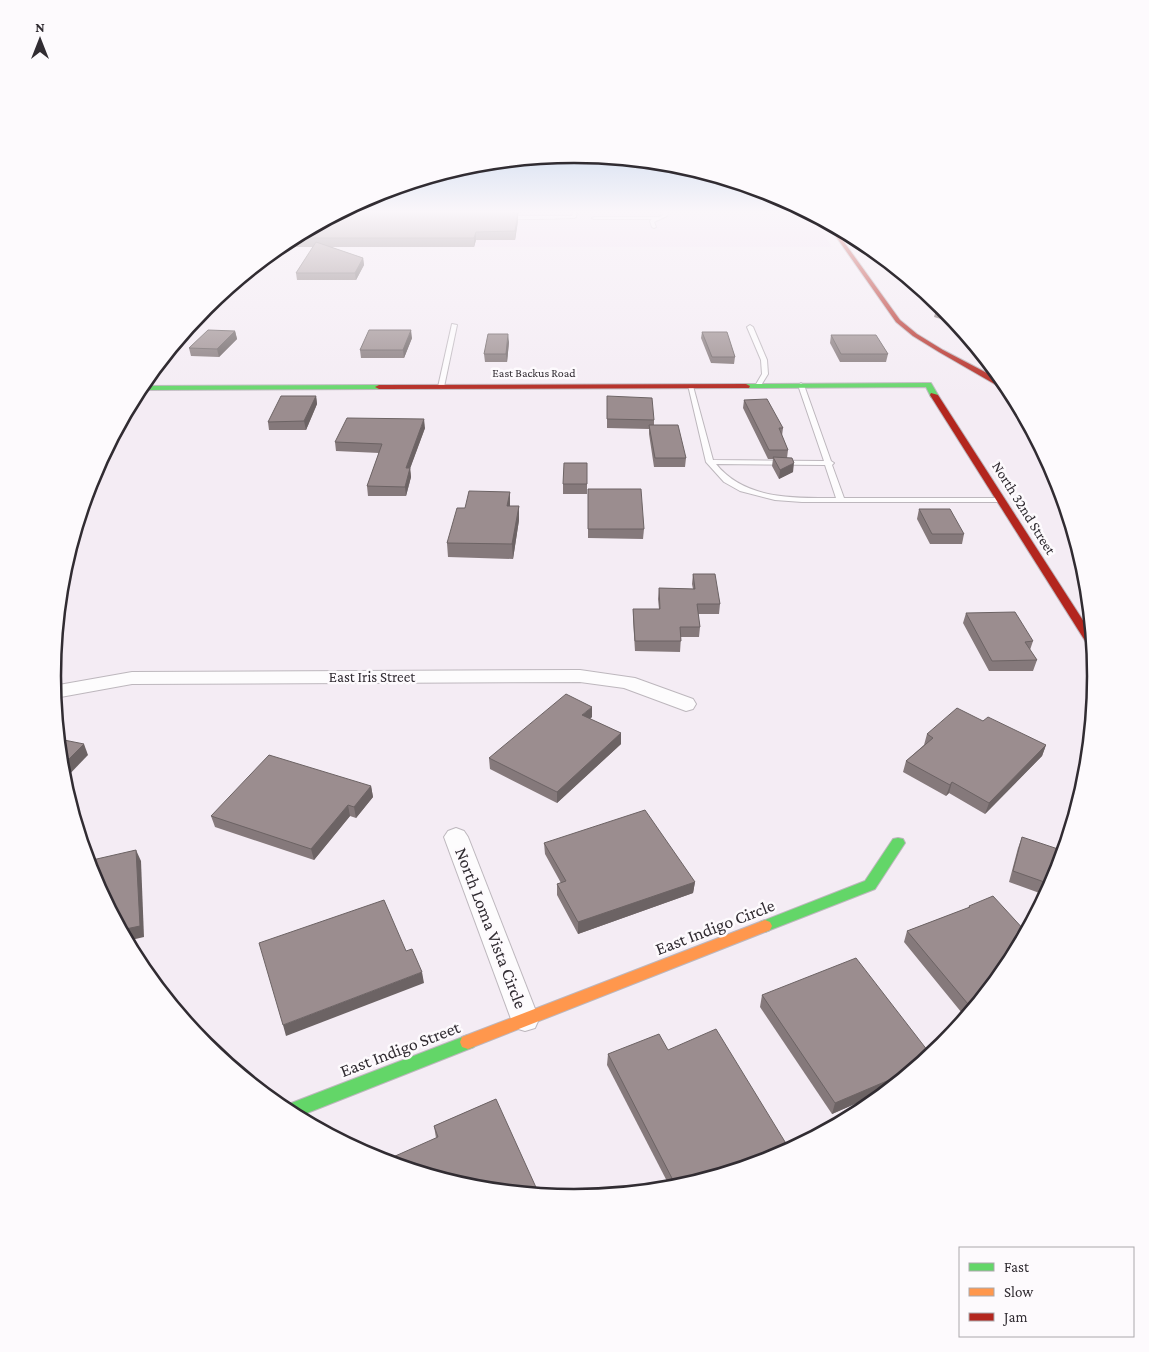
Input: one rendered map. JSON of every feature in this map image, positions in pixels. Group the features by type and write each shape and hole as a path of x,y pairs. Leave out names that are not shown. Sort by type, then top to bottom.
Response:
{"street":[{"path":"864,273 898,321 915,335 993,379"},
{"name":"East Backus Road","path":"150,388 928,385"},
{"name":"North 32nd Street","path":"928,385 1086,634"},
{"name":"East Iris Street","path":"61,691 132,678 580,676 628,682 686,704"},
{"name":"North Loma Vista Circle","path":"456,837 525,1020"},
{"name":"East Indigo Circle","path":"525,1020 870,885 898,843"},
{"name":"East Indigo Street","path":"298,1108 525,1020"}],"lane":[{"path":"441,387 454,325"},
{"path":"750,327 764,360 765,374 758,386"},
{"path":"801,385 830,463 841,500"},
{"path":"690,386 710,462 733,485 748,492 774,497 841,500 1001,500"},
{"path":"710,462 830,463"}],"building":[{"path":"208,330 235,331 217,349 189,348"},
{"path":"369,330 411,330 403,350 360,350"},
{"path":"702,332 727,332 735,357 712,357"},
{"path":"488,334 508,334 506,354 484,354"},
{"path":"831,335 876,335 888,354 841,354"},
{"path":"281,396 316,396 304,421 268,422"},
{"path":"607,396 652,398 654,420 607,419"},
{"path":"767,399 783,428 779,428 788,450 769,450 744,400"},
{"path":"347,418 424,419 406,468 410,468 405,487 367,486 382,444 335,442"},
{"path":"649,425 678,425 686,458 655,458"},
{"path":"773,457 792,458 794,463 780,470"},
{"path":"564,463 587,463 587,484 563,484"},
{"path":"588,489 641,489 644,529 588,529"},
{"path":"469,491 510,492 507,506 519,506 512,544 447,543 457,508 465,508"},
{"path":"919,509 950,509 964,534 932,534"},
{"path":"693,574 715,574 720,604 697,604 700,627 680,627 681,641 635,641 633,609 660,609 659,588 695,589"},
{"path":"1015,612 1033,641 1025,642 1037,660 992,661 966,613"},
{"path":"566,694 592,707 582,715 621,733 557,792 489,758"},
{"path":"957,708 983,721 988,717 1046,745 989,803 952,782 950,785 906,761 933,738 927,734"},
{"path":"66,740 84,744 68,760"},
{"path":"269,755 371,786 354,807 348,805 311,849 211,816"},
{"path":"645,810 695,882 578,922 557,884 566,881 544,843"},
{"path":"1022,837 1058,849 1044,882 1013,871"},
{"path":"136,850 140,926 128,929 95,859"},
{"path":"993,896 1022,928 1001,961 968,1004 907,931"},
{"path":"384,900 406,951 412,949 422,972 283,1025 259,943"},
{"path":"856,958 926,1049 892,1079 835,1103 762,995"},
{"path":"716,1029 786,1143 739,1162 707,1172 673,1179 608,1054 659,1034 668,1050"},
{"path":"496,1099 536,1188 508,1185 442,1172 395,1156 438,1137 434,1126"}],"traffic: fast":[{"path":"746,386 928,385 934,395"},
{"path":"150,388 379,387"},
{"path":"765,926 870,885 898,843"},
{"path":"298,1108 468,1042"}],"traffic: slow":[{"path":"468,1042 765,926"}],"traffic: jam":[{"path":"864,273 898,321 915,335 993,380"},
{"path":"379,387 746,386"},
{"path":"934,395 1086,635"}]}
